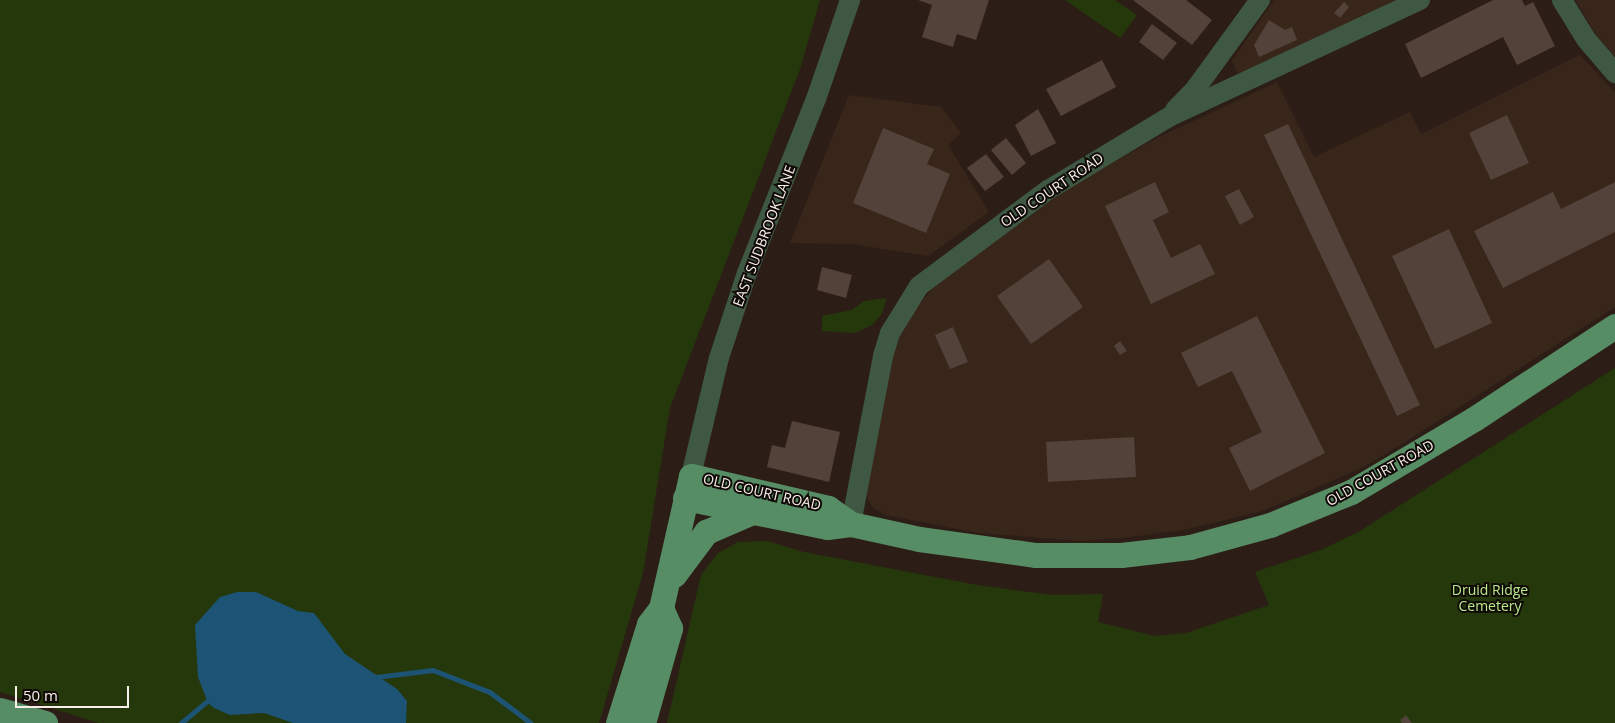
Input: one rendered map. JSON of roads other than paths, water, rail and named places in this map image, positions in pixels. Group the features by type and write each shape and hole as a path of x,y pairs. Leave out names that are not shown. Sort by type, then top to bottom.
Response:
{"main road":[{"name":"OLD COURT ROAD","path":"688,487 755,511 827,527 851,524 979,548 1062,556 1141,554 1190,547 1237,535 1308,512 1352,492 1474,419 1615,326"},
{"name":"OLD COURT ROAD","path":"688,487 828,508 851,524"},
{"name":"OLD COURT ROAD","path":"618,723 649,624 663,598 688,487"},
{"path":"643,723 670,628 663,598 706,532 755,511"},
{"path":"0,710 45,723"}],"street":[{"name":"EAST SUDBROOK LANE","path":"688,487 719,358 747,273 816,99 850,0"},
{"path":"1169,117 1196,88 1260,0"},
{"name":"OLD COURT ROAD","path":"851,524 883,356 890,333 910,297 919,286 1048,190 1169,117 1420,0"},
{"path":"1562,0 1586,39 1615,73"}],"water":[{"path":"237,592 256,592 298,611 314,613 345,654 397,689 407,701 406,723 293,723 264,713 230,715 214,708 208,703 198,677 195,625 220,597"}],"waterway":[{"path":"376,677 433,670 490,692 531,723"},
{"path":"181,723 211,698"}],"park label":[{"name":"Druid Ridge Cemetery","path":"1490,598"}]}
